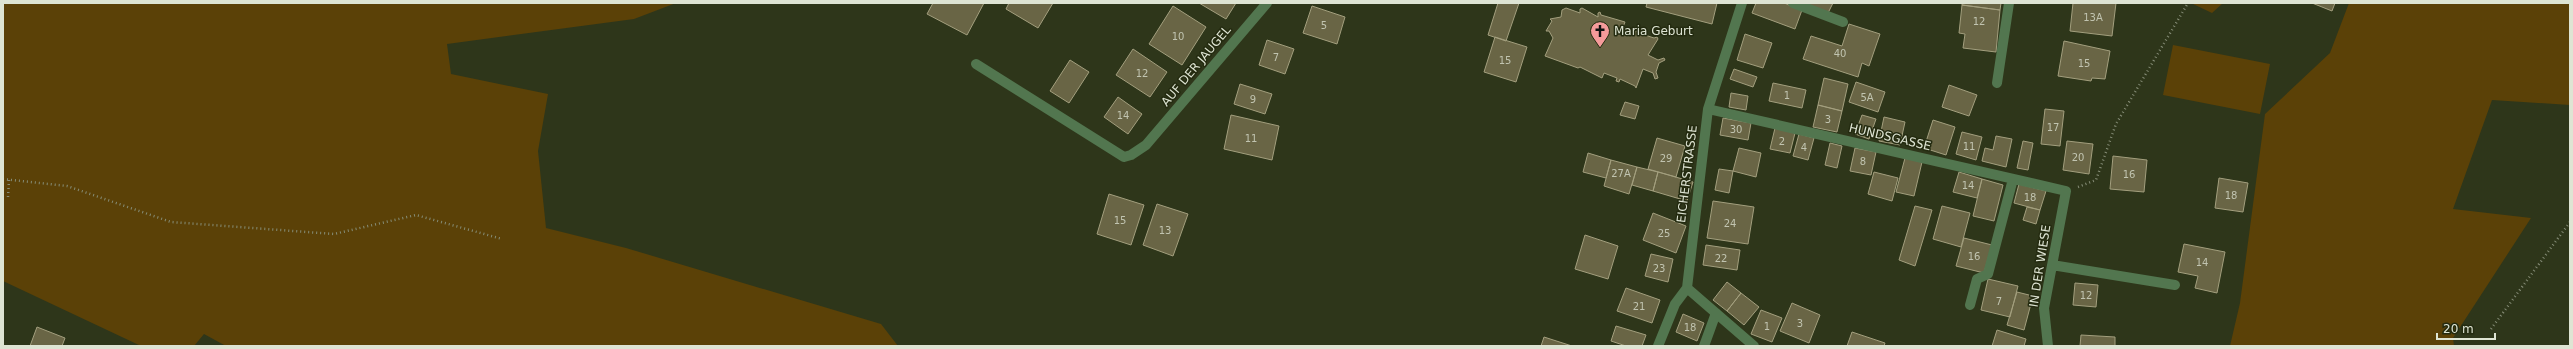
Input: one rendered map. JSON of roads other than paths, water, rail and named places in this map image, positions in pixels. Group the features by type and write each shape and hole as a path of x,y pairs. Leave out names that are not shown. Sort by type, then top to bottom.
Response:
{"street":[{"name":"AUF DER JAUGEL","path":"976,64 1124,157 1131,155 1146,145 1267,3"},
{"name":"EICHERSTRASSE","path":"1687,288 1708,109 1742,3"},
{"path":"1793,3 1843,22"},
{"path":"1997,83 2009,3"},
{"name":"HUNDSGASSE","path":"1708,109 2066,191"},
{"path":"1970,305 1977,279 1988,274 2013,179"},
{"name":"IN DER WIESE","path":"2048,346 2044,308 2066,191"},
{"path":"2052,265 2176,285"},
{"path":"1658,346 1675,304 1687,288 1754,346"},
{"path":"1704,346 1716,313"}],"place":[{"name":"Maria Geburt","path":"1600,48"}]}
